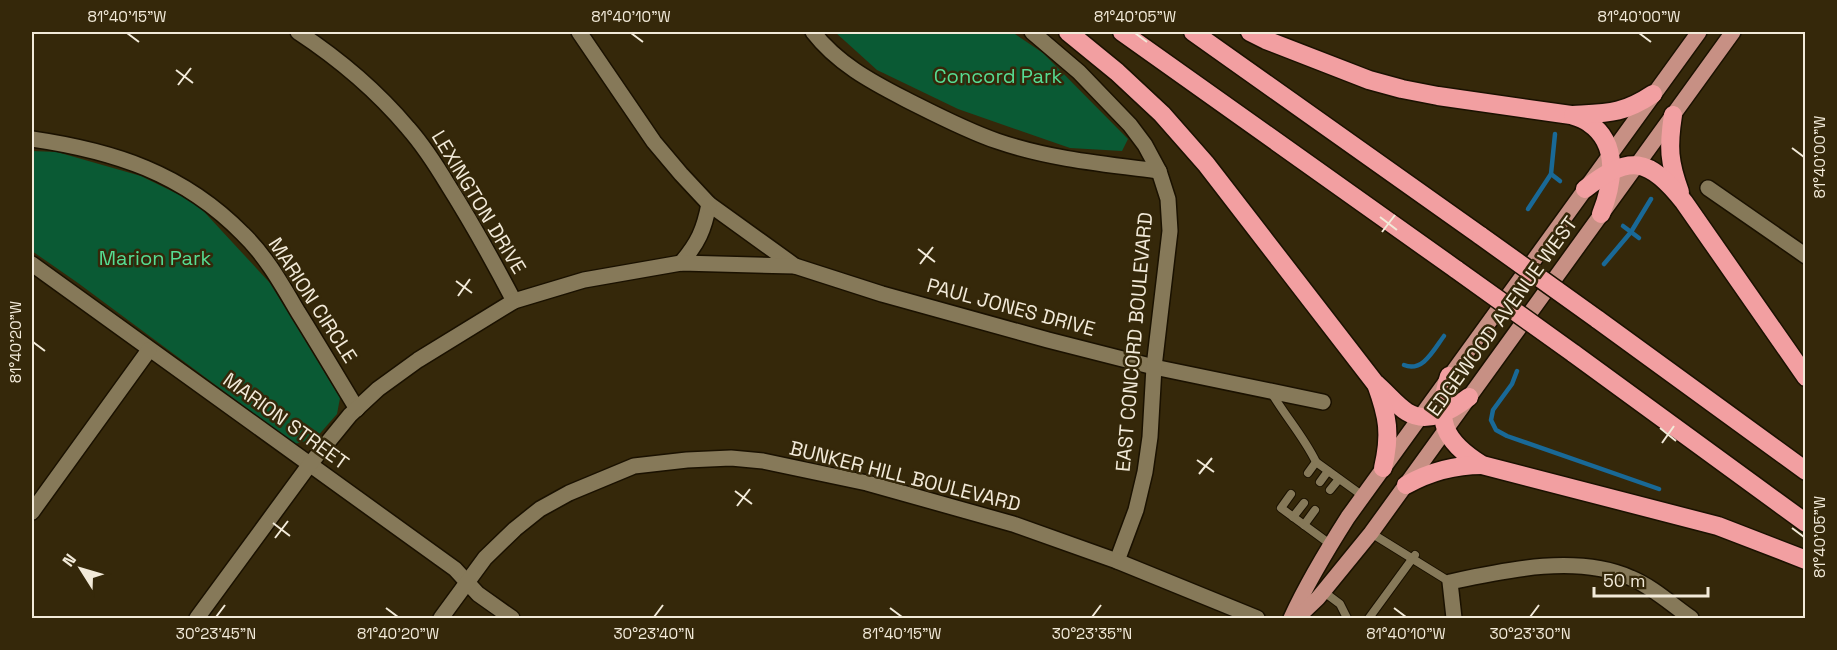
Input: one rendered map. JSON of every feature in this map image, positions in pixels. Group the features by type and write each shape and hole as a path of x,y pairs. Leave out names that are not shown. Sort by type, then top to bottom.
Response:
{"highway":[{"path":"1068,32 1117,72 1154,107 1206,164 1376,383 1406,411 1420,416 1432,416 1444,422"},
{"path":"1122,32 1573,353 1806,523"},
{"path":"1193,32 1597,319 1806,471"},
{"path":"1250,32 1369,80 1438,96 1572,115 1624,110 1637,105 1653,94"},
{"path":"1572,115 1588,122 1606,142 1611,162 1608,196 1601,214"},
{"path":"1673,115 1669,148 1674,176 1684,202"},
{"path":"1611,162 1649,168 1660,174 1671,185 1806,377"},
{"path":"1585,189 1611,162"},
{"path":"1449,376 1444,392 1444,422 1459,448 1482,465"},
{"path":"1376,383 1383,402 1389,432 1383,468"},
{"path":"1444,422 1455,408 1469,398"},
{"path":"1406,484 1424,475 1454,466 1482,465 1718,526 1806,560"}],"main road":[{"path":"1611,162 1653,94 1699,32"},
{"name":"EDGEWOOD AVENUE WEST","path":"1469,398 1733,32"},
{"name":"EDGEWOOD AVENUE WEST","path":"1291,618 1305,587 1330,544 1585,189"},
{"name":"EDGEWOOD AVENUE WEST","path":"1298,618 1323,592 1371,533 1406,484 1444,422"}],"street":[{"name":"LEXINGTON DRIVE","path":"297,32 337,58 370,87 409,129 475,227 514,301"},
{"name":"PAUL JONES DRIVE","path":"579,32 654,142 681,174 709,204 795,266"},
{"path":"813,32 846,66 957,125 998,142 1071,160 1159,171"},
{"name":"EAST CONCORD BOULEVARD","path":"1032,32 1079,72 1130,125 1145,145 1159,171 1168,199 1170,231 1154,367 1150,436 1145,472 1136,510 1117,561"},
{"name":"MARION CIRCLE","path":"32,140 68,145 122,158 148,168 192,191 216,209 244,234 272,269 357,409"},
{"path":"1708,188 1806,256"},
{"path":"681,263 696,245 705,225 709,204"},
{"name":"PAUL JONES DRIVE","path":"197,618 310,464 350,415 378,389 418,360 514,301 584,280 681,263 795,266 882,294 1048,340 1154,367 1323,402"},
{"name":"MARION STREET","path":"32,264 454,569 478,594 512,618"},
{"path":"32,512 149,350"},
{"name":"BUNKER HILL BOULEVARD","path":"441,618 485,558 540,509 569,493 634,466 732,458 763,461 867,483 1013,524 1117,561 1257,618"},
{"path":"1454,618 1450,582 1492,573 1546,567 1594,567 1632,578 1691,618"}],"lane":[{"path":"1270,391 1308,446 1316,462 1363,496"},
{"path":"1308,473 1316,462"},
{"path":"1320,482 1328,471"},
{"path":"1330,490 1339,479"},
{"path":"1292,494 1281,508 1330,544"},
{"path":"1293,517 1304,503"},
{"path":"1305,525 1315,510"},
{"path":"1371,533 1414,557 1450,582"},
{"path":"1369,618 1414,557"},
{"path":"1323,592 1340,604 1347,618"}],"green space":[{"name":"Concord Park","path":"835,32 1012,32 1043,53 1128,139 1122,151 1070,148 958,109 877,70"},
{"name":"Marion Park","path":"32,151 57,152 141,176 196,203 270,283 340,398 337,414 316,438 295,444 32,251"}],"waterway":[{"path":"1528,209 1551,174 1555,134"},
{"path":"1551,174 1560,181"},
{"path":"1604,264 1631,232 1651,199"},
{"path":"1623,226 1639,238"},
{"path":"1404,365 1411,367 1422,363 1444,336"},
{"path":"1517,371 1512,384 1493,410 1491,420 1496,430 1507,436 1659,489"}]}
